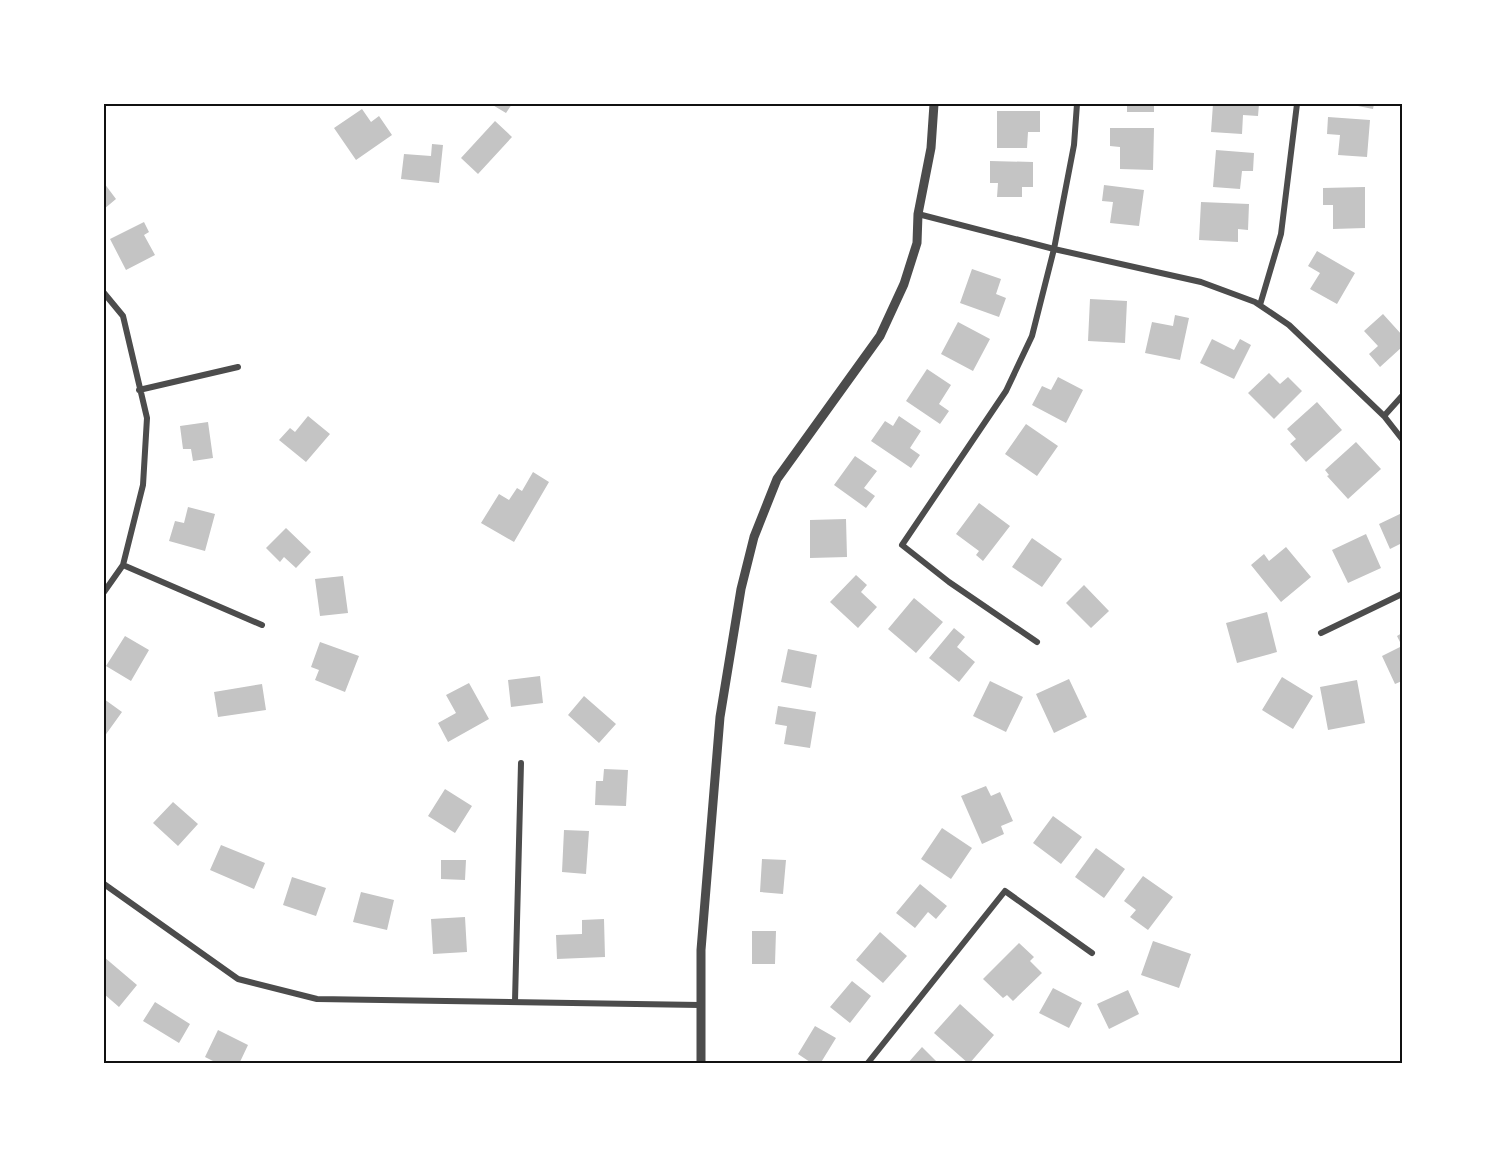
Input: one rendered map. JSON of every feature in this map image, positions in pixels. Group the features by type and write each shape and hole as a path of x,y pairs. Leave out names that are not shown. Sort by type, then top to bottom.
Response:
{"street":[{"path":"701,1064 701,950 720,717 741,589 754,537 777,478 880,336 904,284 917,243 918,214 931,148 934,104"},
{"path":"1037,642 949,582 902,545 1006,391 1032,336 1054,249 1074,145 1077,104"},
{"path":"1260,305 1281,234 1297,104"},
{"path":"918,214 1054,249 1201,282 1260,305 1289,325 1384,416 1402,439"},
{"path":"104,293 123,316 147,418 142,485 123,565 104,592"},
{"path":"139,390 238,367"},
{"path":"1384,416 1402,396"},
{"path":"123,565 261,625"},
{"path":"1321,633 1402,594"},
{"path":"515,1001 521,763"},
{"path":"104,884 238,979 318,999 700,1005"},
{"path":"867,1064 1005,891 1092,953"}],"building":[{"path":"491,104 512,104 506,113"},
{"path":"1127,104 1154,104 1154,112 1127,112"},
{"path":"1213,104 1259,104 1258,116 1243,115 1242,134 1211,132"},
{"path":"1348,104 1374,104 1373,109"},
{"path":"362,109 371,122 379,116 392,135 356,160 334,128"},
{"path":"997,111 1040,111 1040,132 1028,132 1027,148 997,148"},
{"path":"1328,117 1370,120 1367,157 1338,155 1340,135 1327,134"},
{"path":"495,121 512,137 478,174 461,158"},
{"path":"1110,128 1154,128 1153,170 1120,169 1120,147 1110,146"},
{"path":"432,144 443,145 439,183 401,179 404,154 431,156"},
{"path":"1216,150 1254,153 1253,171 1242,171 1240,189 1213,187"},
{"path":"990,161 1033,162 1033,187 1022,187 1022,197 997,197 998,183 990,183"},
{"path":"104,183 116,199 104,209"},
{"path":"1104,185 1144,190 1139,226 1110,223 1113,202 1102,201"},
{"path":"1365,187 1365,228 1333,229 1333,205 1323,205 1323,188"},
{"path":"1201,202 1249,204 1248,230 1238,229 1238,242 1199,240"},
{"path":"144,222 149,232 144,235 155,255 126,270 110,239"},
{"path":"1317,251 1355,273 1337,304 1310,289 1320,273 1308,266"},
{"path":"972,269 1001,279 996,294 1006,298 999,317 960,303"},
{"path":"1090,299 1127,301 1125,343 1088,341"},
{"path":"1383,314 1402,335 1402,347 1380,367 1369,354 1378,346 1364,331"},
{"path":"1175,315 1189,318 1180,360 1145,353 1152,322 1173,326"},
{"path":"958,322 990,339 973,371 941,354"},
{"path":"1212,339 1234,350 1240,339 1251,345 1234,379 1200,363"},
{"path":"927,369 951,385 939,404 949,411 940,424 906,401"},
{"path":"1269,373 1280,384 1288,377 1302,391 1274,419 1248,393"},
{"path":"1058,377 1083,390 1066,423 1032,405 1042,386 1051,390"},
{"path":"1317,402 1342,430 1306,462 1290,444 1296,439 1287,429"},
{"path":"308,416 330,434 306,462 279,440 290,428 295,432"},
{"path":"899,416 921,431 910,448 920,455 911,468 871,441 885,421 893,426"},
{"path":"208,422 213,458 193,461 191,449 183,449 180,426"},
{"path":"1026,424 1058,446 1037,476 1005,454"},
{"path":"1356,442 1381,469 1348,499 1327,476 1329,475 1325,470"},
{"path":"855,456 877,471 864,488 875,496 866,508 834,485"},
{"path":"533,472 549,482 514,542 481,523 499,494 509,500 517,488 522,491"},
{"path":"979,503 1010,526 983,561 976,555 979,551 956,534"},
{"path":"188,507 215,514 205,551 169,541 175,521 184,523"},
{"path":"1402,513 1402,543 1390,549 1379,524"},
{"path":"846,519 847,557 810,558 810,520"},
{"path":"286,528 311,552 296,568 284,557 280,562 266,548"},
{"path":"1366,534 1381,568 1348,583 1332,550"},
{"path":"1032,538 1062,559 1042,587 1012,567"},
{"path":"1286,547 1311,577 1281,602 1251,565 1264,554 1269,561"},
{"path":"856,575 867,585 861,592 877,607 858,628 830,602"},
{"path":"343,576 348,613 320,616 315,579"},
{"path":"1084,585 1109,611 1091,628 1066,603"},
{"path":"914,598 943,622 916,653 888,629"},
{"path":"1267,612 1277,652 1237,663 1226,623"},
{"path":"954,628 965,637 957,647 975,662 959,682 929,658"},
{"path":"1402,633 1402,646 1397,636"},
{"path":"125,636 149,650 131,681 106,666"},
{"path":"320,642 359,656 345,692 315,680 319,670 311,667"},
{"path":"1402,646 1402,681 1395,684 1382,656"},
{"path":"788,649 817,655 811,688 781,682"},
{"path":"540,676 543,703 511,707 508,680"},
{"path":"1282,677 1313,696 1293,729 1262,710"},
{"path":"1069,679 1087,717 1054,733 1036,694"},
{"path":"1357,680 1365,723 1328,730 1320,687"},
{"path":"990,681 1023,697 1006,732 973,716"},
{"path":"469,683 489,719 448,742 438,723 456,713 446,695"},
{"path":"262,684 266,710 218,717 214,692"},
{"path":"584,696 616,724 599,743 568,715"},
{"path":"104,699 122,712 104,737"},
{"path":"778,706 816,712 810,748 784,744 787,726 775,724"},
{"path":"604,769 628,770 626,806 595,805 596,781 603,781"},
{"path":"986,786 991,796 1000,792 1013,821 1001,826 1004,834 982,844 961,796"},
{"path":"445,789 472,806 455,833 428,816"},
{"path":"173,802 198,824 178,846 153,823"},
{"path":"1053,816 1082,837 1061,864 1033,843"},
{"path":"942,828 972,848 951,879 921,859"},
{"path":"564,830 589,831 586,874 562,872"},
{"path":"221,845 265,863 254,889 210,870"},
{"path":"1096,848 1125,869 1104,898 1075,877"},
{"path":"762,859 786,860 783,894 760,892"},
{"path":"441,860 466,860 465,880 441,879"},
{"path":"1143,876 1173,897 1148,930 1130,917 1136,910 1124,901"},
{"path":"292,877 326,888 316,916 283,905"},
{"path":"920,884 947,906 936,919 928,912 915,928 896,913"},
{"path":"361,892 394,900 387,930 353,922"},
{"path":"465,917 467,952 433,954 431,919"},
{"path":"604,919 605,957 557,959 556,935 582,934 582,920"},
{"path":"752,931 776,931 775,964 752,964"},
{"path":"880,932 907,956 883,983 856,960"},
{"path":"1153,941 1191,954 1179,988 1141,975"},
{"path":"1019,943 1034,957 1030,961 1042,973 1013,1001 1007,995 1003,998 983,979"},
{"path":"104,957 137,985 119,1007 104,994"},
{"path":"852,981 871,996 850,1023 830,1007"},
{"path":"1053,988 1082,1003 1069,1028 1039,1013"},
{"path":"1128,990 1139,1014 1109,1029 1097,1004"},
{"path":"155,1002 190,1024 179,1043 143,1021"},
{"path":"960,1004 994,1035 969,1064 934,1033"},
{"path":"815,1026 836,1038 820,1064 813,1064 798,1054"},
{"path":"218,1030 248,1045 239,1064 219,1064 205,1057"},
{"path":"922,1047 939,1064 907,1064"}]}
